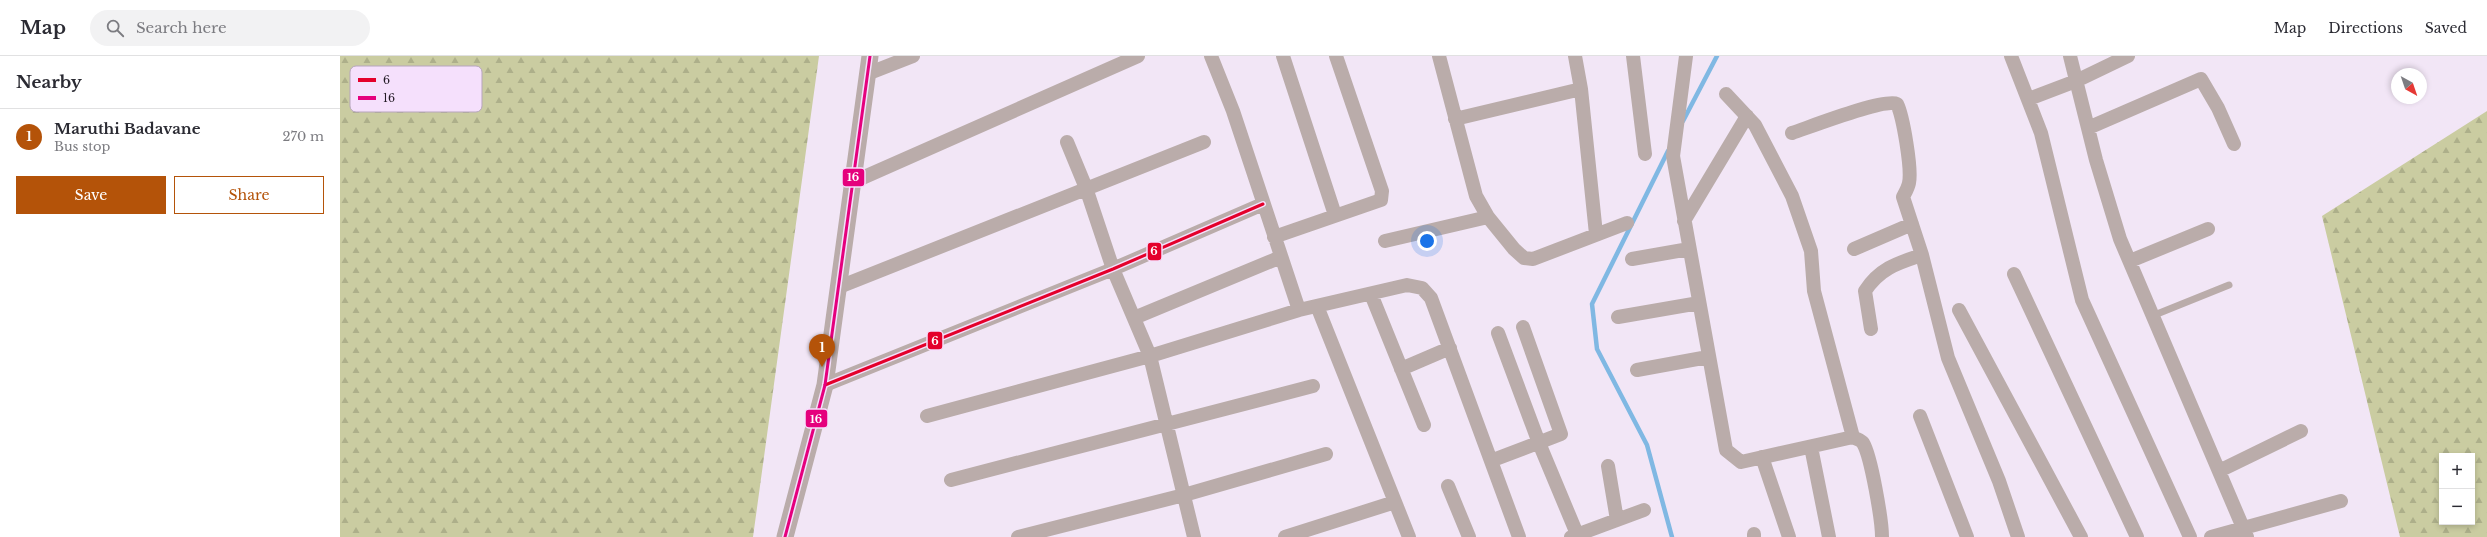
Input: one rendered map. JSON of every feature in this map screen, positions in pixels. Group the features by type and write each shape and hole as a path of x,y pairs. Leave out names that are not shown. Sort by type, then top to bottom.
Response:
{"street":[{"path":"785,537 825,385 870,56"},
{"path":"867,74 913,56"},
{"path":"853,182 1138,56"},
{"path":"1212,56 1233,111 1299,310"},
{"path":"1283,56 1335,215"},
{"path":"1274,237 1381,200 1382,191 1336,56"},
{"path":"1439,56 1476,196 1488,217 1524,258 1533,258 1627,223"},
{"path":"1575,56 1581,89 1596,234"},
{"path":"1633,56 1645,154"},
{"path":"1686,56 1673,156 1708,357 1726,450 1741,462 1852,437 1859,440 1864,446 1882,521 1882,537"},
{"path":"2011,56 2041,133 2082,300 2190,537"},
{"path":"2070,56 2096,160 2120,239 2245,532"},
{"path":"2029,99 2076,80 2128,56"},
{"path":"2088,128 2201,79 2218,108 2234,144"},
{"path":"1455,119 1581,89"},
{"path":"1726,94 1755,125 1789,190 1803,228 1810,251 1814,291 1852,437"},
{"path":"1792,133 1868,108 1892,102 1897,104 1902,117 1910,174 1909,184 1903,197 1922,255 1948,358 1999,482 2018,537"},
{"path":"1684,221 1747,116"},
{"path":"1066,142 1086,188 1113,269 1150,356 1194,537"},
{"path":"839,287 1204,142"},
{"path":"825,385 1113,269 1264,204"},
{"path":"1385,241 1488,217"},
{"path":"1854,249 1912,224"},
{"path":"2130,261 2208,229"},
{"path":"1632,259 1689,249"},
{"path":"1871,329 1865,291 1875,276 1895,264 1922,255"},
{"path":"1134,318 1281,257"},
{"path":"2014,274 2137,537"},
{"path":"927,416 1150,356 1299,310 1408,286 1422,288 1431,298 1493,460 1519,537"},
{"path":"1371,294 1424,425"},
{"path":"1618,317 1699,303"},
{"path":"1317,306 1409,537"},
{"path":"1959,310 2081,537"},
{"path":"1493,460 1561,434 1523,327"},
{"path":"1498,333 1574,536 1644,510"},
{"path":"1401,369 1450,348"},
{"path":"1637,370 1708,357"},
{"path":"951,480 1313,386"},
{"path":"1920,416 1967,537"},
{"path":"2219,471 2301,431"},
{"path":"1811,447 1829,537"},
{"path":"1018,537 1184,495 1326,454"},
{"path":"1762,457 1789,537"},
{"path":"1608,466 1617,520"},
{"path":"1448,486 1469,537"},
{"path":"2210,537 2245,532 2341,501"},
{"path":"1285,537 1395,502"}],"lane":[{"path":"2152,316 2229,285"}],"green space":[{"path":"340,56 819,56 753,537 340,537"},
{"path":"2487,111 2487,537 2400,537 2322,216"}],"waterway":[{"path":"1683,121 1717,56"},
{"path":"1668,151 1592,304 1597,349 1647,445 1672,537"}],"transit line":[{"name":"16","path":"785,537 825,385 870,56"},
{"name":"6","path":"825,385 1113,269 1263,204"}],"place":[{"name":"Maruthi Badavane","path":"822,367"}]}
